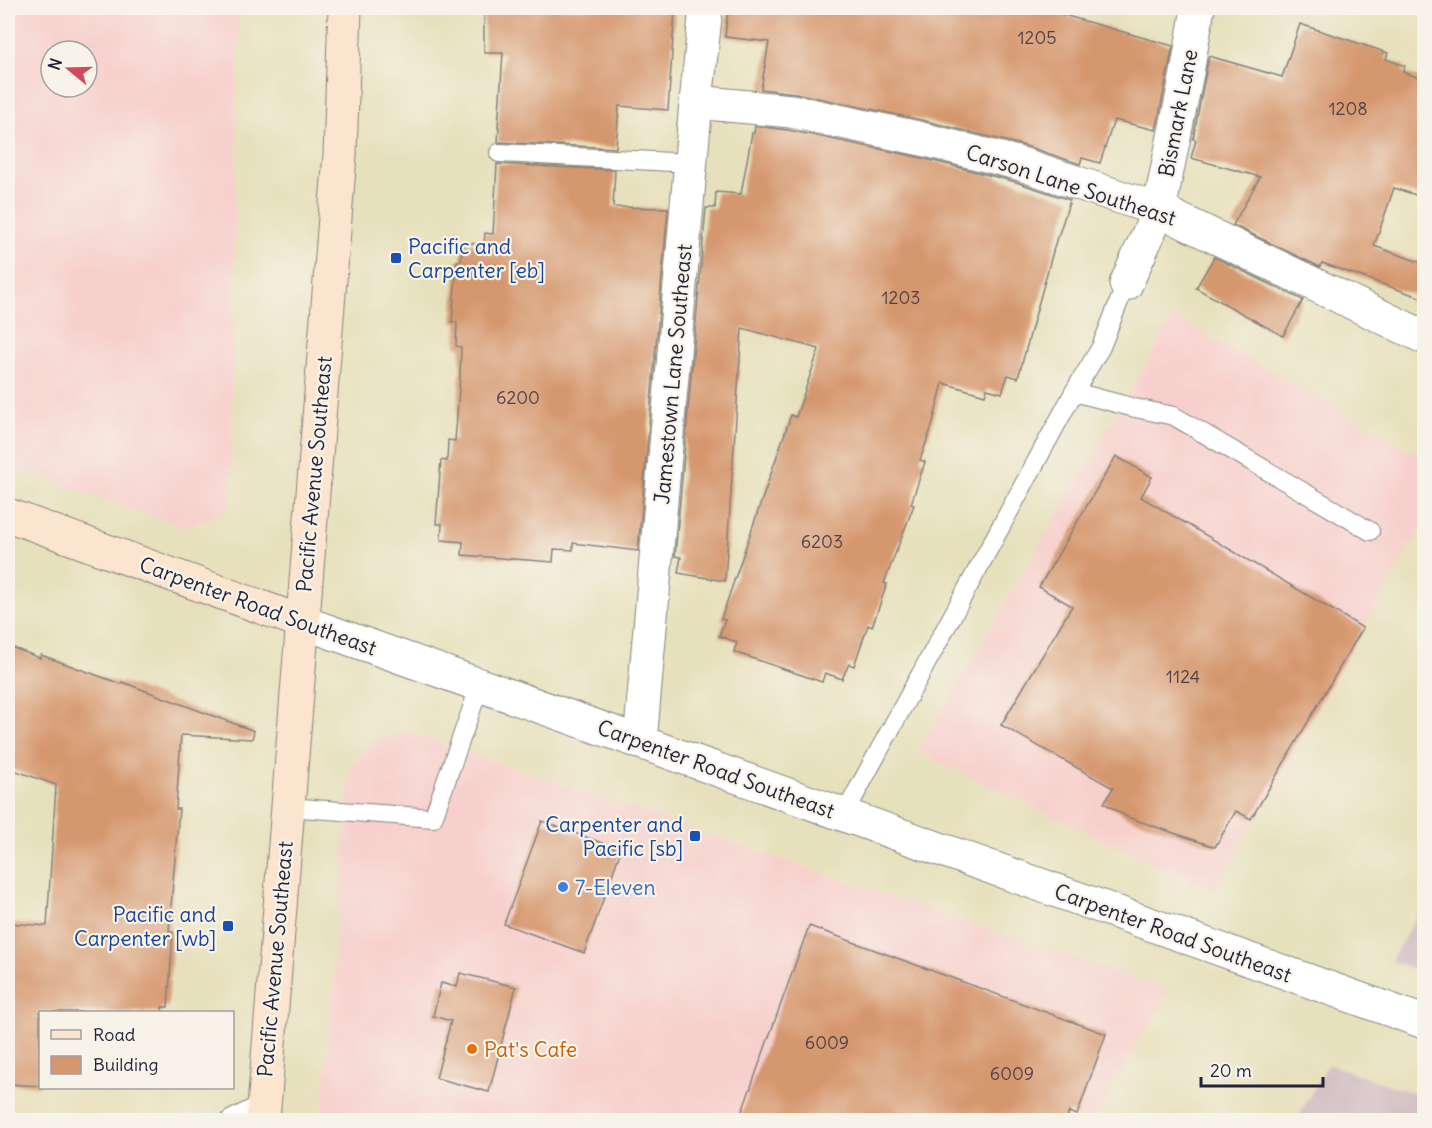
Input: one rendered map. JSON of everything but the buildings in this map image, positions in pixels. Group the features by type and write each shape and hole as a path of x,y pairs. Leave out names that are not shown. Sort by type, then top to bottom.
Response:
{"main road":[{"name":"Pacific Avenue Southeast","path":"263,1112 340,155 345,8"},
{"name":"Carpenter Road Southeast","path":"8,515 302,622"}],"street":[{"name":"Jamestown Lane Southeast","path":"640,742 706,8"},
{"name":"Bismark Lane","path":"1126,284 1159,210 1198,8"},
{"name":"Carson Lane Southeast","path":"696,102 790,111 922,139 1021,164 1159,210 1425,338"},
{"name":"Carpenter Road Southeast","path":"302,622 1425,1022"}],"lane":[{"path":"499,153 691,163"},
{"path":"844,815 1074,392 1101,347 1126,284"},
{"path":"1074,392 1174,416 1370,531"},
{"path":"288,807 433,818 480,685"},
{"path":"230,1120 263,1112"}],"shaded area":[{"path":"8,8 239,8 230,508 188,528 8,466"},
{"path":"1174,317 1424,458 1424,521 1214,893 918,752"},
{"path":"407,732 1169,991 1094,1120 322,1120 350,770 372,742"},
{"path":"1424,903 1424,973 1391,961"},
{"path":"1328,1064 1424,1097 1424,1120 1296,1120"}],"place":[{"name":"Pacific and Carpenter [eb]","path":"396,258"},
{"name":"Carpenter and Pacific [sb]","path":"695,836"},
{"name":"7-Eleven","path":"563,887"},
{"name":"Pacific and Carpenter [wb]","path":"228,926"},
{"name":"Pat's Cafe","path":"472,1049"}]}
